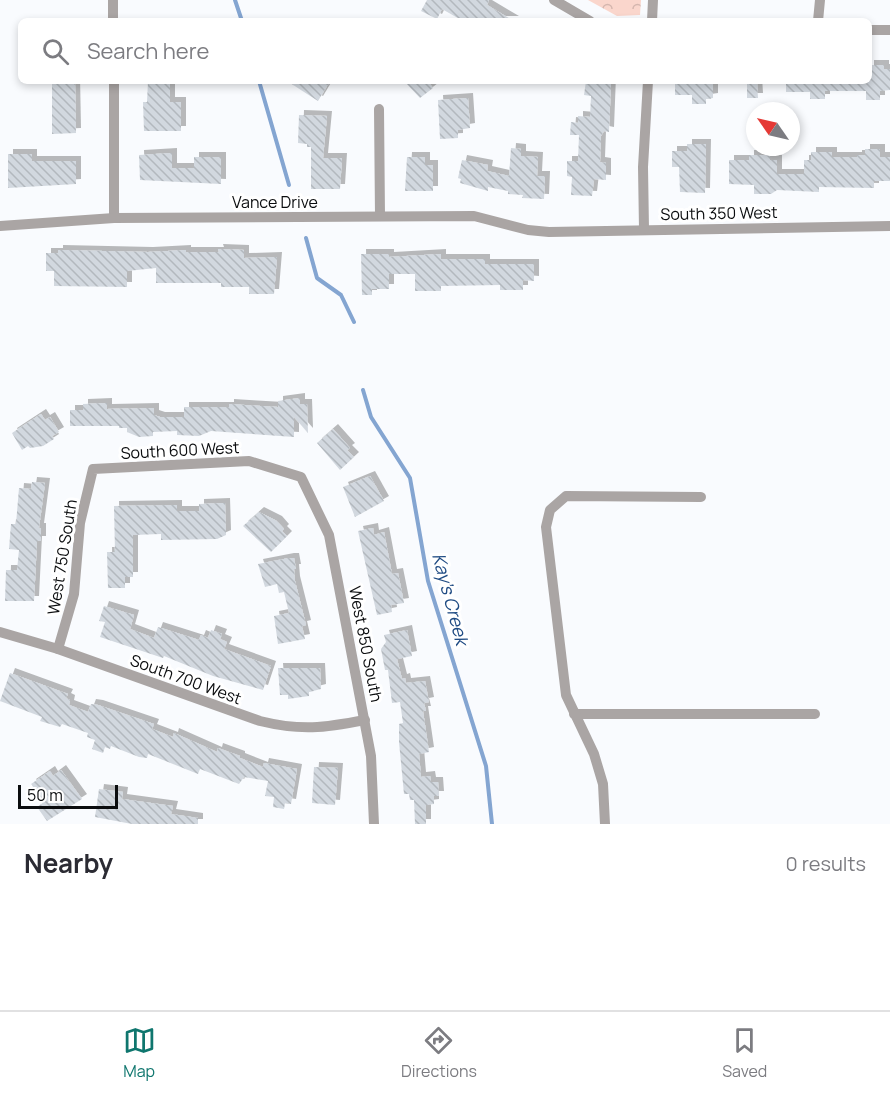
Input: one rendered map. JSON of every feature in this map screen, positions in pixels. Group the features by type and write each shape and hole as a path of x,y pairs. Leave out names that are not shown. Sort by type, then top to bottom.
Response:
{"street":[{"path":"113,0 113,18"},
{"path":"554,0 585,18"},
{"path":"652,18 653,0"},
{"path":"818,18 820,0"},
{"path":"872,30 890,30"},
{"path":"114,84 114,218"},
{"path":"644,229 643,167 648,84"},
{"path":"379,109 380,216"},
{"name":"Vance Drive","path":"0,226 114,218 474,216 528,230 549,232"},
{"name":"South 350 West","path":"549,232 890,226"},
{"name":"South 600 West","path":"93,469 249,461 302,477"},
{"name":"West 750 South","path":"58,648 74,594 80,523 93,469"},
{"name":"West 850 South","path":"302,477 329,535 371,756 374,824"},
{"path":"605,820 603,784 594,754 566,695 546,527 550,510 566,496 700,496"},
{"name":"South 700 West","path":"0,632 58,648 260,721 292,729 329,727 365,720"},
{"path":"574,714 815,714"}],"green space":[{"path":"588,0 641,0 640,15 617,16"}],"building":[{"path":"427,0 489,0 487,5 509,18 458,18 442,9 438,18 435,18 421,11"},
{"path":"872,65 884,65 884,69 890,69 890,90 880,91 880,100 866,100 866,91 825,91 825,99 810,99 810,92 786,92 786,84 872,84"},
{"path":"52,84 75,84 76,133 52,134"},
{"path":"148,84 170,84 170,102 181,102 181,131 144,131 143,102 147,102"},
{"path":"292,84 328,84 318,101"},
{"path":"407,84 430,84 433,88 420,98"},
{"path":"586,84 611,84 609,132 604,131 601,136 600,162 606,163 606,180 594,179 592,196 571,195 572,177 567,176 567,161 578,161 579,135 570,135 571,122 578,123 578,116 590,117 591,96 584,95"},
{"path":"675,84 713,84 713,98 706,99 706,104 692,104 692,95 675,95"},
{"path":"747,84 757,84 758,98 747,98"},
{"path":"468,98 470,128 458,130 458,138 440,139 438,100"},
{"path":"299,115 327,116 323,158 342,158 340,189 311,189 311,147 298,143"},
{"path":"687,144 706,144 705,193 680,192 679,167 672,167 672,151 687,151"},
{"path":"511,148 521,149 521,156 538,157 537,176 545,176 544,199 522,198 523,195 508,194 508,191 488,187 488,191 460,183 461,179 458,178 462,160 488,165 487,171 509,176"},
{"path":"865,149 880,149 880,157 890,157 890,181 874,181 874,188 819,187 819,192 777,190 771,194 754,194 754,185 729,184 729,160 749,160 749,156 770,156 770,160 777,160 777,174 804,174 804,160 811,160 811,152 832,152 832,157 865,155"},
{"path":"172,153 172,168 194,168 194,157 221,157 221,184 140,180 139,155"},
{"path":"8,154 32,154 32,161 76,161 76,184 8,188"},
{"path":"407,157 425,157 425,165 433,165 433,191 405,191"},
{"path":"218,249 244,250 244,258 277,257 274,294 249,294 249,287 221,287 221,283 156,283 156,268 127,271 127,287 54,286 54,271 46,271 46,253 58,253 58,250 219,252"},
{"path":"361,254 389,254 389,257 441,254 441,259 485,259 485,264 534,264 534,281 523,280 523,290 500,290 500,285 441,286 441,291 415,291 415,274 389,274 389,289 372,289 372,295 362,295"},
{"path":"300,398 300,404 307,404 308,433 294,417 294,437 211,431 199,436 177,435 177,431 153,432 153,436 139,437 127,432 127,428 119,428 119,426 70,426 70,410 83,410 83,404 107,403 107,409 154,408 154,415 160,417 184,417 184,407 229,407 229,404 278,407 278,401"},
{"path":"41,414 45,420 50,417 59,432 52,436 54,439 43,446 30,448 28,446 22,450 12,433"},
{"path":"333,429 350,448 347,450 354,457 340,470 317,443"},
{"path":"370,476 384,501 355,517 343,487"},
{"path":"32,482 45,483 39,528 41,528 41,541 37,541 34,601 5,601 6,570 17,570 19,550 9,549 11,524 16,524 19,488 31,489"},
{"path":"225,503 226,535 217,539 161,540 161,534 133,535 133,577 125,577 125,588 108,588 107,552 115,552 114,506 177,505 177,511 199,511 199,504"},
{"path":"259,512 277,521 287,536 271,552 243,526"},
{"path":"373,528 374,535 384,532 392,574 398,573 404,603 391,605 392,612 377,615 358,531"},
{"path":"294,558 295,581 306,625 302,626 305,639 278,644 274,616 289,613 284,592 279,593 277,584 265,587 258,564"},
{"path":"104,606 134,615 130,629 154,638 158,627 199,640 201,635 208,638 211,630 222,634 220,639 227,642 224,649 271,666 263,690 213,676 164,656 163,658 100,637 105,622 99,621"},
{"path":"407,630 412,656 397,659 402,679 405,678 406,683 425,681 429,702 424,703 426,711 423,711 429,752 419,754 421,777 430,776 431,782 438,782 439,796 434,796 434,804 426,805 426,824 415,824 414,800 410,800 409,794 404,794 399,742 399,724 403,723 400,702 392,703 388,670 385,670 381,649 386,642 384,635"},
{"path":"278,668 320,668 321,689 309,692 309,696 288,699 288,695 280,695"},
{"path":"10,673 68,694 66,698 70,700 69,705 88,712 91,704 98,705 154,724 152,729 173,737 174,733 217,752 218,748 263,767 264,763 297,769 291,804 285,803 284,809 273,807 274,797 265,796 268,781 244,777 239,784 200,769 198,774 148,754 147,758 139,757 111,746 110,749 105,747 103,753 92,749 95,740 87,737 88,733 62,724 60,727 40,721 42,717 0,701"},
{"path":"314,767 338,768 335,805 312,803"},
{"path":"61,770 82,799 47,821 37,807 44,802 31,784 50,771 53,776"},
{"path":"99,789 123,792 122,799 173,806 171,814 198,818 198,824 132,824 95,817"}],"waterway":[{"name":"Kay's Creek","path":"235,0 241,18"},
{"name":"Kay's Creek","path":"260,84 289,185"},
{"name":"Kay's Creek","path":"306,238 317,278 341,295 354,322"},
{"name":"Kay's Creek","path":"363,390 371,417 410,478 428,581 486,766 492,824"}]}
